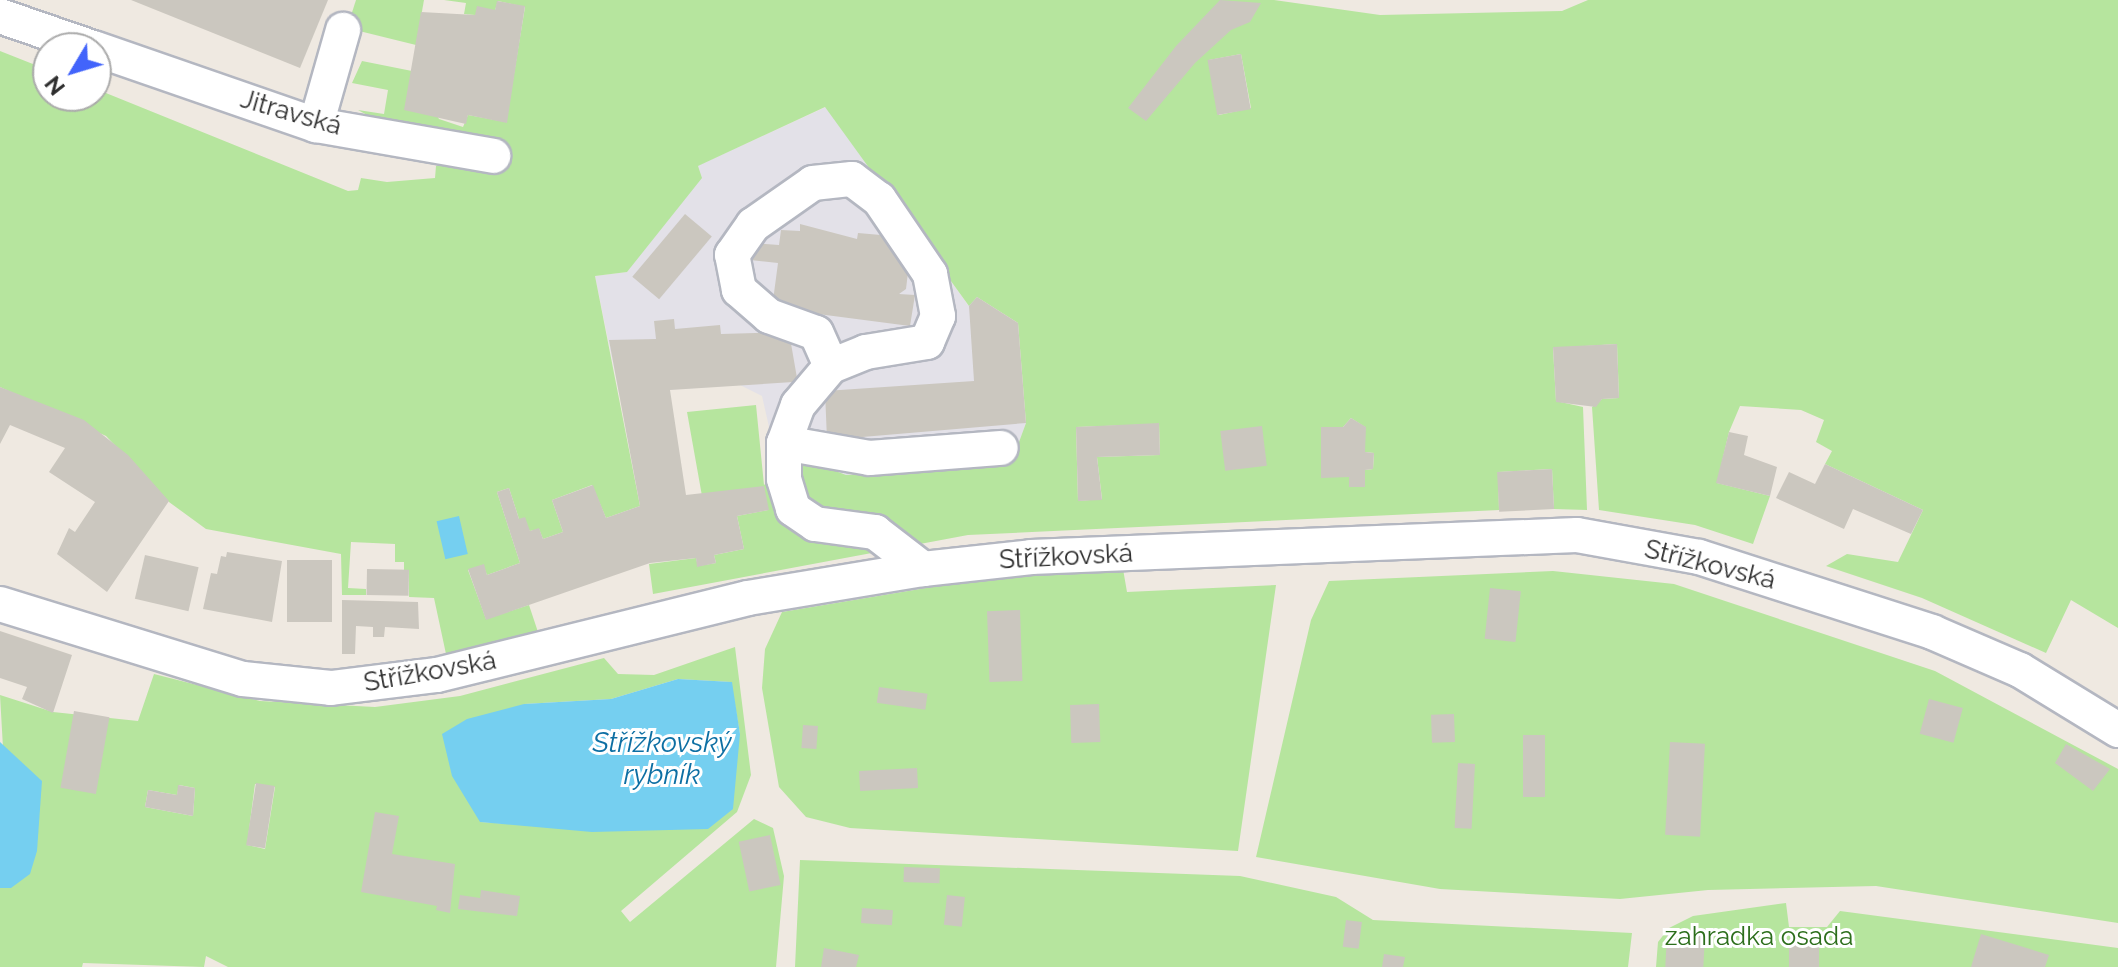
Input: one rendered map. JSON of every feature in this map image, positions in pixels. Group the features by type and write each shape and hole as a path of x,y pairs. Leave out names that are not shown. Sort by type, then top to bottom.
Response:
{"street":[{"name":"Jitravská","path":"0,16 48,32"},
{"path":"316,125 343,30"},
{"name":"Jitravská","path":"112,54 316,125 493,156"},
{"path":"831,366 816,333 769,316 739,290 732,255 753,225 813,183 852,179 879,199 930,274 938,316 927,342 866,352 831,366 798,405 784,443 784,479 793,509 815,524 875,532 923,569"},
{"path":"784,443 870,458 1001,448"},
{"name":"Střížkovská","path":"0,604 243,679 331,688 437,675 748,598 923,569 1031,557 1577,535 1699,557 1932,632 2020,670 2118,730"}],"shaded area":[{"path":"826,107 968,305 977,297 1026,423 1011,465 846,475 812,462 779,471 762,396 740,385 619,393 595,276 627,272 697,166"}],"green space":[{"path":"356,0 424,0 416,45 347,28"},
{"path":"444,0 1274,0 1380,15 1562,11 1588,0 2118,0 2118,628 2071,600 2046,653 1922,598 1826,566 1847,554 1898,562 1923,510 1825,464 1832,451 1816,442 1824,420 1801,410 1740,406 1729,432 1717,483 1770,496 1753,544 1695,525 1599,510 1592,407 1602,399 1619,398 1617,344 1553,348 1556,401 1583,407 1587,510 1554,509 1552,469 1498,472 1499,510 968,535 653,594 649,564 696,558 698,566 716,563 714,555 744,549 737,516 768,510 702,496 687,412 756,405 764,485 788,462 812,462 846,475 1011,464 1026,423 1018,323 977,297 969,306 825,107 698,166 702,178 627,272 595,276 640,506 606,518 592,485 552,500 563,532 543,539 539,529 530,531 519,519 509,488 497,492 520,563 487,575 483,565 468,570 486,619 529,605 538,632 446,654 434,598 409,597 409,571 404,570 404,562 395,562 395,544 351,542 348,588 366,589 366,595 342,595 341,554 206,529 169,502 106,436 0,387 0,51 32,64 32,112 112,112 112,95 348,191 358,190 361,178 387,182 435,178 436,166 451,161 358,110 384,114 388,90 352,83 362,61 412,71 439,119 463,127 468,115 506,122 525,7 498,1 495,10 464,14 466,3","holes":["1241,54 1251,108 1219,115 1209,60","1351,418 1365,427 1365,452 1374,453 1373,469 1365,470 1365,487 1349,487 1349,477 1321,477 1321,428 1343,427","1159,424 1160,455 1097,457 1102,499 1078,501 1076,427"]},
{"path":"1123,569 1127,592 1276,585 1238,851 850,828 806,817 779,787 762,688 765,649 782,612 992,577"},
{"path":"1553,571 1674,584 1935,671 2118,769 2118,923 1876,886 1708,890 1620,899 1440,889 1256,857 1311,620 1329,581"},
{"path":"735,647 751,775 737,812 621,911 630,922 754,819 773,828 784,876 776,967 228,967 206,956 204,967 83,963 82,967 0,967 0,888 11,888 0,695 53,712 138,721 154,674 260,701 375,707 460,696 604,658 618,674 654,675","holes":["678,679 731,682 740,734 525,825 480,822 524,704 611,699","255,784 275,787 265,849 247,845","179,785 195,788 193,816 145,807 148,790 177,795"]},
{"path":"800,860 1240,876 1336,897 1373,920 1632,933 1628,967 795,967"},
{"name":"zahradka osada","path":"1786,903 1789,927 1827,927 1840,911 2118,948 2118,967 1656,967 1658,942 1669,928 1693,916"}],"water":[{"path":"459,516 468,554 445,559 437,521"},
{"name":"Střížkovský rybník","path":"678,679 732,682 740,734 733,809 708,829 592,832 480,822 452,776 442,734 467,719 524,704 611,699"},
{"path":"0,742 42,781 37,851 30,874 11,888 0,888"}],"building":[{"path":"131,0 328,0 300,68"},
{"path":"1220,0 1261,3 1250,22 1231,30 1195,63 1146,121 1128,108 1176,46"},
{"path":"497,1 525,6 507,123 468,115 466,124 404,110 421,12 475,15 477,6 495,10"},
{"path":"1241,54 1251,109 1217,115 1208,60"},
{"path":"685,214 712,236 659,299 632,277"},
{"path":"800,224 857,239 858,233 892,236 909,264 906,289 899,294 915,295 910,326 772,308 778,263 750,260 752,243 779,245 781,230 800,231"},
{"path":"977,297 1018,323 1026,423 827,440 825,391 974,381 969,306"},
{"path":"674,319 675,329 720,325 721,334 789,332 797,378 793,382 670,390 686,495 764,486 769,510 737,516 744,549 714,555 716,563 697,567 696,558 650,563 486,620 468,569 484,564 487,575 520,563 497,492 509,488 519,519 525,517 530,531 539,528 543,539 563,532 552,500 593,485 606,518 640,506 609,340 656,339 654,321"},
{"path":"1617,344 1619,398 1602,399 1596,407 1556,402 1553,347"},
{"path":"0,387 84,420 128,455 169,501 107,592 57,554 69,528 75,532 95,502 49,472 65,448 10,425 0,444"},
{"path":"1351,418 1366,427 1365,452 1374,453 1373,469 1365,470 1365,487 1349,487 1349,477 1321,478 1321,427 1343,427"},
{"path":"1159,423 1160,455 1097,457 1102,500 1078,501 1076,427"},
{"path":"1262,426 1267,466 1225,471 1220,431"},
{"path":"1729,432 1748,436 1744,455 1777,467 1770,496 1716,483"},
{"path":"1825,464 1923,510 1911,534 1853,509 1844,529 1776,498 1789,472 1815,484"},
{"path":"1552,469 1554,509 1499,512 1497,472"},
{"path":"227,552 282,561 272,622 203,609 211,573 217,574 221,556 226,557"},
{"path":"145,555 199,567 188,611 135,599"},
{"path":"287,560 332,560 332,622 287,622"},
{"path":"367,569 409,570 409,596 367,595"},
{"path":"1490,588 1521,591 1515,642 1485,639"},
{"path":"342,600 418,602 419,629 385,627 384,637 373,637 373,627 356,626 355,654 342,654"},
{"path":"1020,610 1022,681 989,682 987,611"},
{"path":"0,631 72,655 53,713 22,699 27,687 0,678"},
{"path":"879,687 928,694 925,710 877,703"},
{"path":"1929,699 1963,708 1953,743 1920,734"},
{"path":"1099,704 1100,742 1071,743 1070,705"},
{"path":"74,711 109,717 96,794 60,788"},
{"path":"1454,714 1455,742 1432,743 1431,715"},
{"path":"803,725 818,726 816,749 801,748"},
{"path":"1523,735 1545,735 1545,797 1523,797"},
{"path":"1670,742 1705,744 1700,837 1665,835"},
{"path":"2066,744 2110,769 2093,791 2055,763"},
{"path":"1458,763 1475,764 1472,829 1455,828"},
{"path":"917,768 918,788 860,791 859,771"},
{"path":"256,783 275,786 265,848 246,845"},
{"path":"178,785 195,788 193,816 145,807 148,790 177,795"},
{"path":"375,812 399,816 392,854 455,864 450,913 436,910 437,906 361,892"},
{"path":"770,835 781,885 749,892 739,842"},
{"path":"904,867 940,868 939,883 903,882"},
{"path":"481,890 520,896 517,916 458,909 460,895 480,898"},
{"path":"947,895 965,897 962,927 944,925"},
{"path":"862,908 893,910 892,925 861,923"},
{"path":"1346,920 1362,922 1359,949 1343,947"},
{"path":"1667,934 1705,936 1703,967 1665,967"},
{"path":"1981,934 2049,955 2045,967 1971,967"},
{"path":"1789,939 1819,939 1819,967 1789,967"},
{"path":"824,948 859,955 856,967 821,967"},
{"path":"1384,954 1405,957 1403,967 1382,967"}]}
